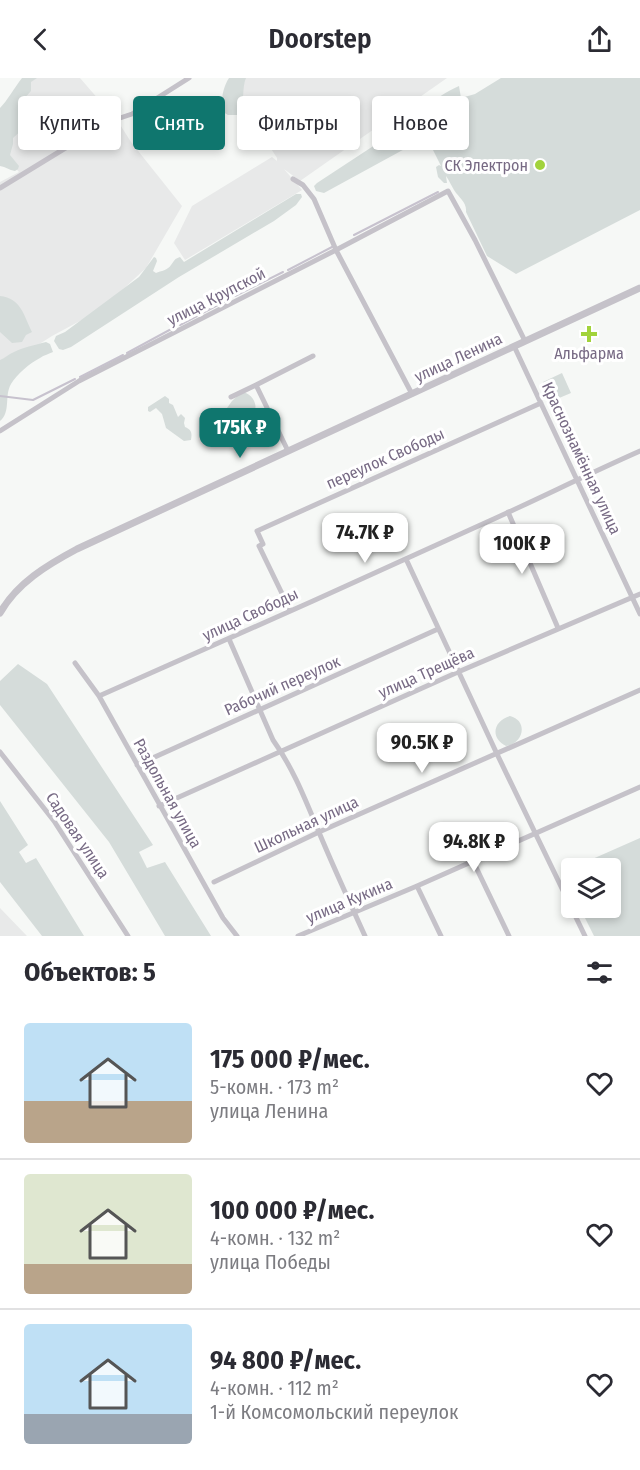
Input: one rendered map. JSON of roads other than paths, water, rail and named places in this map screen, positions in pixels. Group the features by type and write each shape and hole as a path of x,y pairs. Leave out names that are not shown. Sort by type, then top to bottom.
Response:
{"street":[{"path":"0,188 108,122 132,114 189,78"},
{"path":"293,179 303,185 314,199 336,250 412,394"},
{"name":"улица Крупской","path":"0,431 80,381 448,191 525,341"},
{"name":"улица Ленина","path":"1,609 25,582 77,549 640,288"},
{"name":"Краснознамённая улица","path":"514,346 640,614"},
{"path":"231,397 313,356"},
{"path":"256,384 288,451"},
{"name":"переулок Свободы","path":"290,610 259,546 263,544 257,531 541,403"},
{"name":"улица Свободы","path":"99,696 406,559 640,451"},
{"path":"508,512 558,628"},
{"path":"406,559 585,936"},
{"name":"улица Трещёва","path":"159,806 458,672 640,594"},
{"name":"Рабочий переулок","path":"137,765 438,629"},
{"path":"229,639 273,740 282,752 302,791 365,936"},
{"name":"Раздольная улица","path":"75,663 99,696 223,918 237,936"},
{"name":"Школьная улица","path":"214,882 319,832 640,690"},
{"name":"Садовая улица","path":"0,752 54,821 128,936"},
{"name":"улица Кукина","path":"298,936 640,787"},
{"path":"473,861 509,936"},
{"path":"417,886 441,936"}],"waterway":[{"path":"354,235 438,192"},
{"path":"288,270 332,247"},
{"path":"235,296 283,272"},
{"path":"180,325 229,299"},
{"path":"127,353 175,327"},
{"path":"80,377 123,355"},
{"path":"0,396 33,400 75,379"}],"place":[{"name":"СК Электрон","path":"540,165"},
{"name":"Альфарма","path":"589,334"}]}
